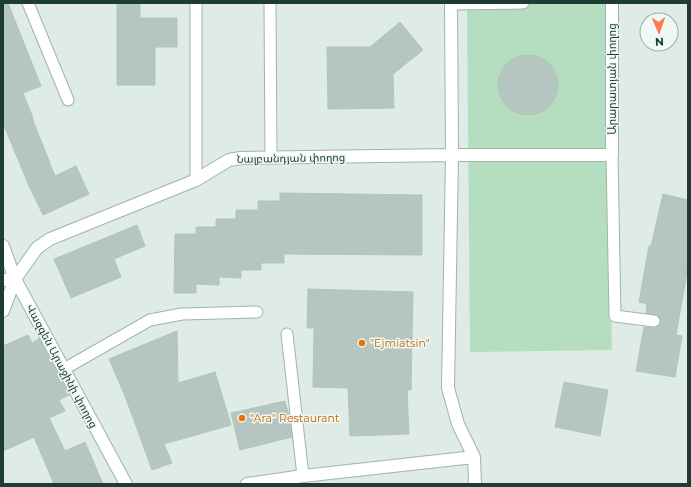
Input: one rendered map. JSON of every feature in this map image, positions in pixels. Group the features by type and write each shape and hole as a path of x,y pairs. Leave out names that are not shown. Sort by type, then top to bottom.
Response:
{"street":[{"name":"Արարատյան փողոց","path":"612,3 612,155"},
{"path":"451,4 452,155 448,388 458,424 474,457 475,484"},
{"name":"Նալբանդյան փողոց","path":"3,311 16,279 37,248 50,239 196,180 229,160 241,158 452,155 612,155"},
{"name":"Վազգեն Արաջինի փողոց","path":"3,246 16,279 126,484"},
{"path":"3,280 16,279"},
{"path":"247,484 303,476 474,457"}],"lane":[{"path":"28,3 68,100"},
{"path":"196,3 196,180"},
{"path":"270,3 271,158"},
{"path":"451,4 523,3"},
{"path":"612,155 615,316 654,321"},
{"path":"64,369 150,320 182,314 257,312"},
{"path":"287,334 303,476"}],"green space":[{"path":"467,3 606,3 612,350 470,352"}],"building":[{"path":"3,3 8,3 41,86 23,93 55,176 76,166 89,194 43,215 29,186 3,123"},
{"path":"117,3 140,3 140,18 177,18 177,47 155,47 155,85 117,85"},
{"path":"400,22 423,50 393,74 394,108 328,109 327,47 370,47"},
{"path":"522,55 534,55 550,63 556,73 558,85 556,97 550,107 534,115 522,115 506,107 498,91 498,79 506,63"},
{"path":"280,193 422,195 422,255 284,254 284,263 261,263 261,270 241,270 241,278 219,277 219,285 196,284 196,293 174,293 175,234 196,234 196,227 216,227 216,219 236,219 236,210 258,210 258,201 280,201"},
{"path":"663,194 688,200 688,267 676,335 682,336 675,377 636,371 644,327 656,328 661,322 658,315 646,313 647,304 639,302 649,246 651,246"},
{"path":"137,225 145,246 114,259 121,277 71,298 54,259"},
{"path":"308,289 413,292 411,390 407,390 409,434 350,436 348,388 313,387 314,328 307,328"},
{"path":"177,331 178,383 215,372 231,425 164,444 172,463 152,470 125,396 109,359"},
{"path":"28,335 32,343 39,339 69,395 59,400 65,411 49,418 65,451 85,442 103,484 54,484 34,437 3,451 3,346"},
{"path":"564,382 608,390 600,436 555,427"},
{"path":"285,401 290,419 292,437 240,450 231,413"}],"place":[{"name":"\"Ejmiatsin\"","path":"362,343"},
{"name":"\"Ara\" Restaurant","path":"242,418"}]}
